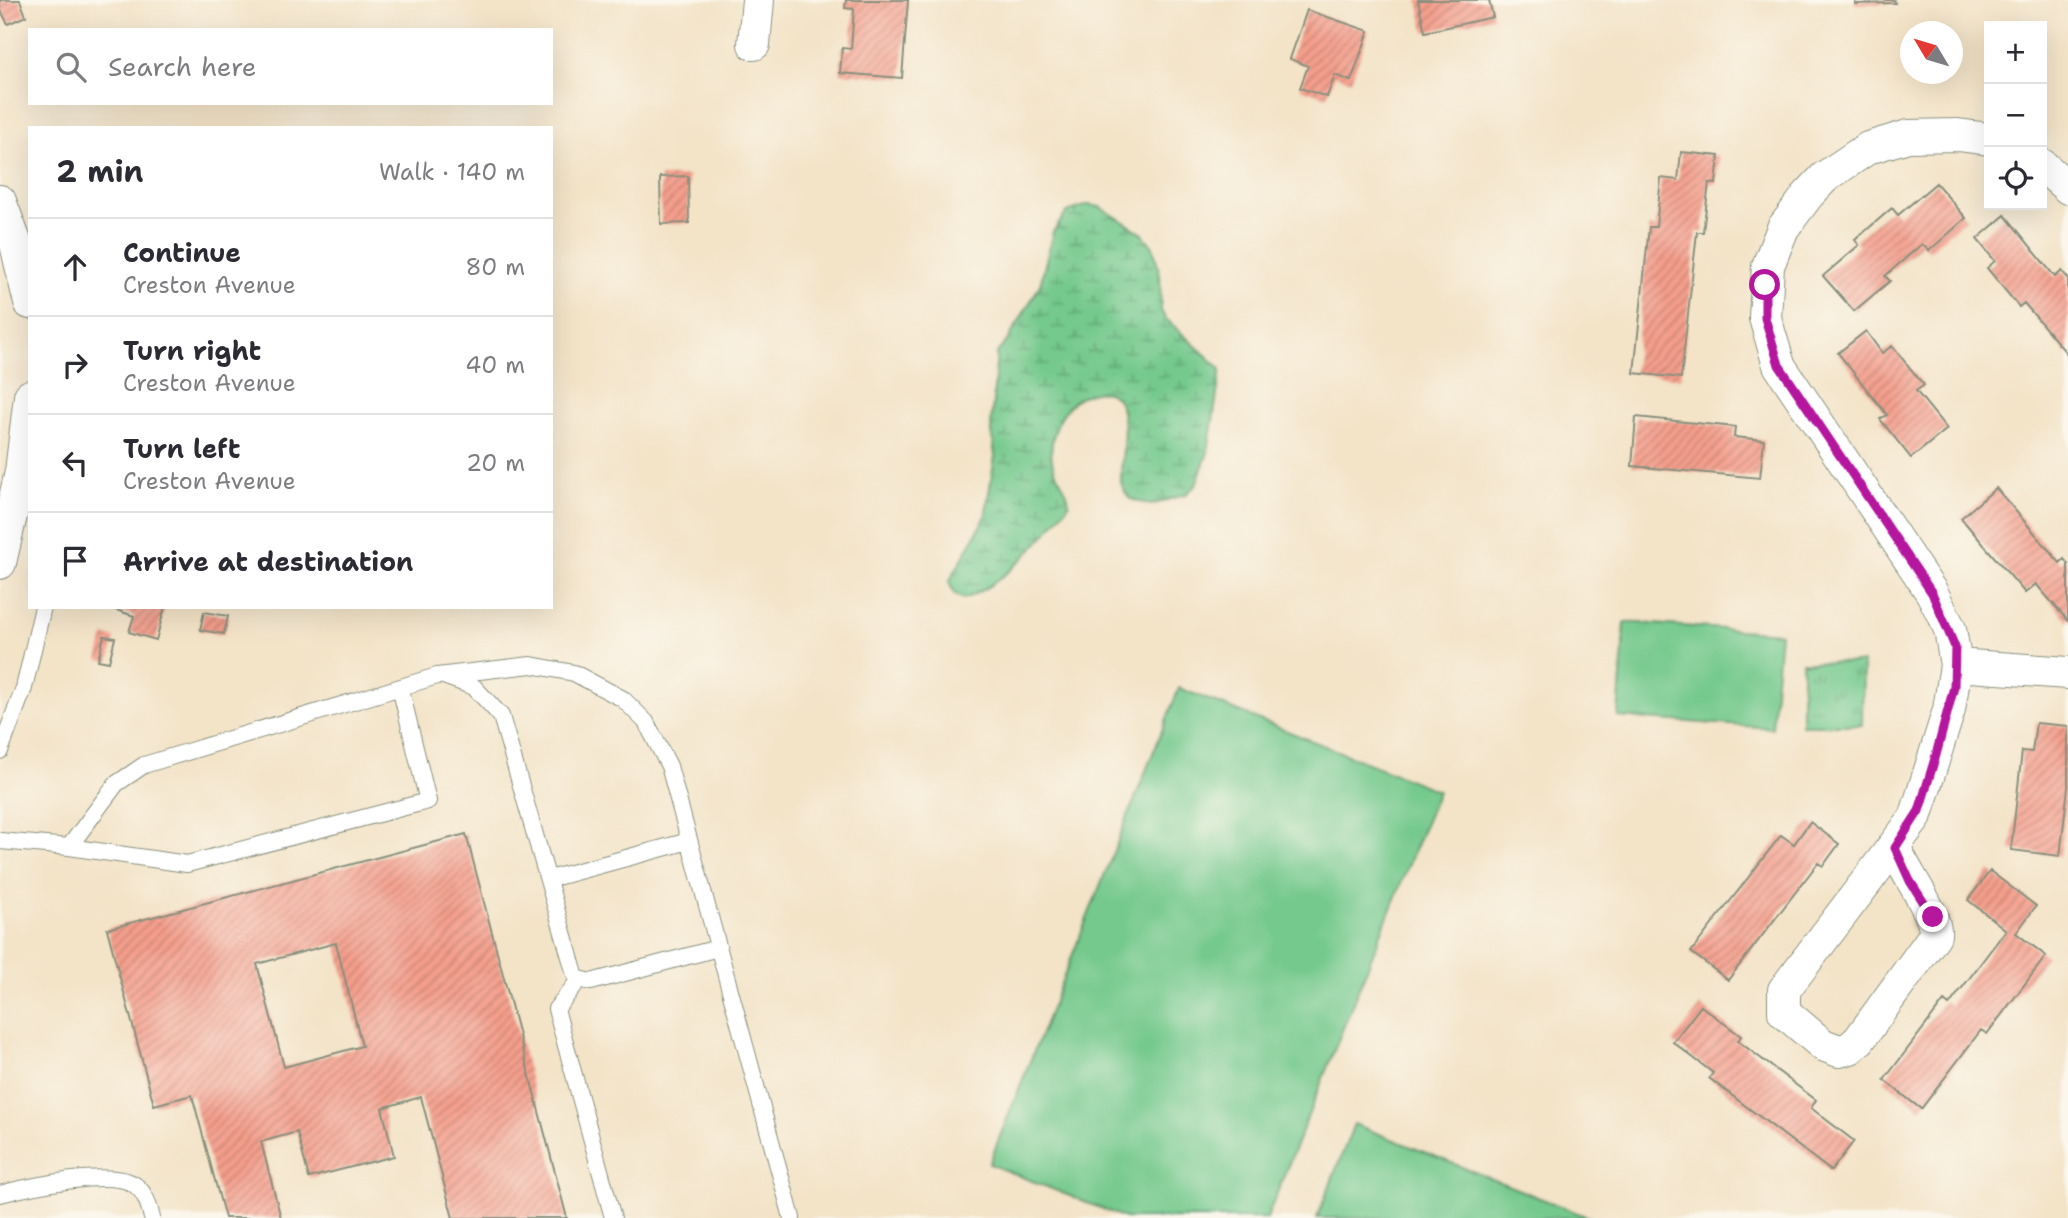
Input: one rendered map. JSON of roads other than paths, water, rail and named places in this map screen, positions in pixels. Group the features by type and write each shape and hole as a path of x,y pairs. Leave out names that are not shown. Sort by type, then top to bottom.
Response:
{"street":[{"path":"754,44 758,0"},
{"path":"1895,848 1910,881 1935,921 1935,935 1859,1040 1850,1048 1833,1050 1788,1017 1783,1007 1784,990 1895,848 1919,811 1949,710 1956,665 1950,629 1932,593 1779,365 1765,318 1768,266 1783,228 1808,195 1843,163 1868,148 1908,136 1949,135 1984,138"},
{"path":"2047,169 2068,188"},
{"path":"0,201 28,287"},
{"path":"0,563 10,473 28,404"},
{"path":"1956,665 2068,673"}],"lane":[{"path":"0,751 24,688 43,609"},
{"path":"69,847 116,784 144,765 437,676 531,665 574,673 609,690 633,707 656,736 669,766 792,1218"},
{"path":"437,676 458,679 474,687 501,716 549,879 572,971 579,980 591,982 718,948"},
{"path":"0,841 69,847 187,864 428,801 400,687"},
{"path":"549,879 690,841"},
{"path":"579,980 556,1009 612,1218"},
{"path":"0,1194 39,1184 120,1179 141,1191 152,1218"}]}
